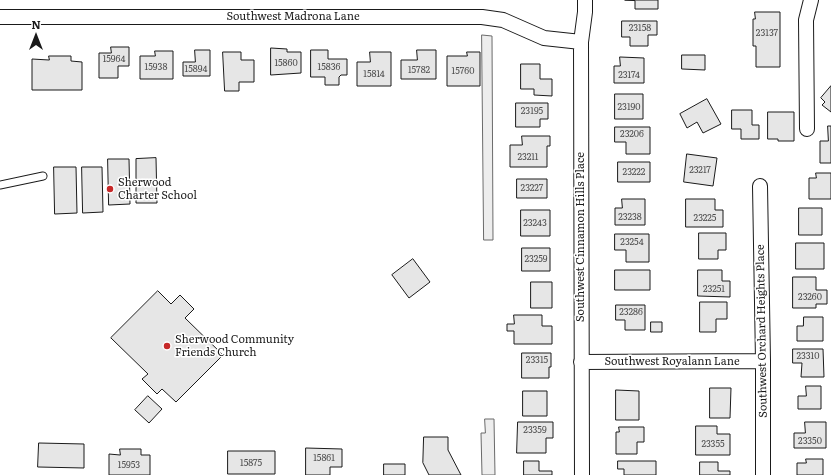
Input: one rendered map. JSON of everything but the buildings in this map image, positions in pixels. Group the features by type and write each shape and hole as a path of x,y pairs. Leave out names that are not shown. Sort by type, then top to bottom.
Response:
{"street":[{"name":"Southwest Cinnamon Hills Place","path":"582,475 581,42 585,0"},
{"path":"807,129 806,20 811,0"},
{"name":"Southwest Madrona Lane","path":"0,17 482,16 503,20 544,38 581,42"},
{"name":"Southwest Orchard Heights Place","path":"760,186 763,475"},
{"name":"Southwest Royalann Lane","path":"581,362 763,361"}],"lane":[{"path":"0,185 43,176"}],"shaded area":[{"path":"482,35 492,36 493,240 484,240"},
{"path":"485,419 494,419 495,475 482,475 481,433 485,433"}],"place":[{"name":"Sherwood Charter School","path":"110,189"},
{"name":"Sherwood Community Friends Church","path":"167,346"}]}
